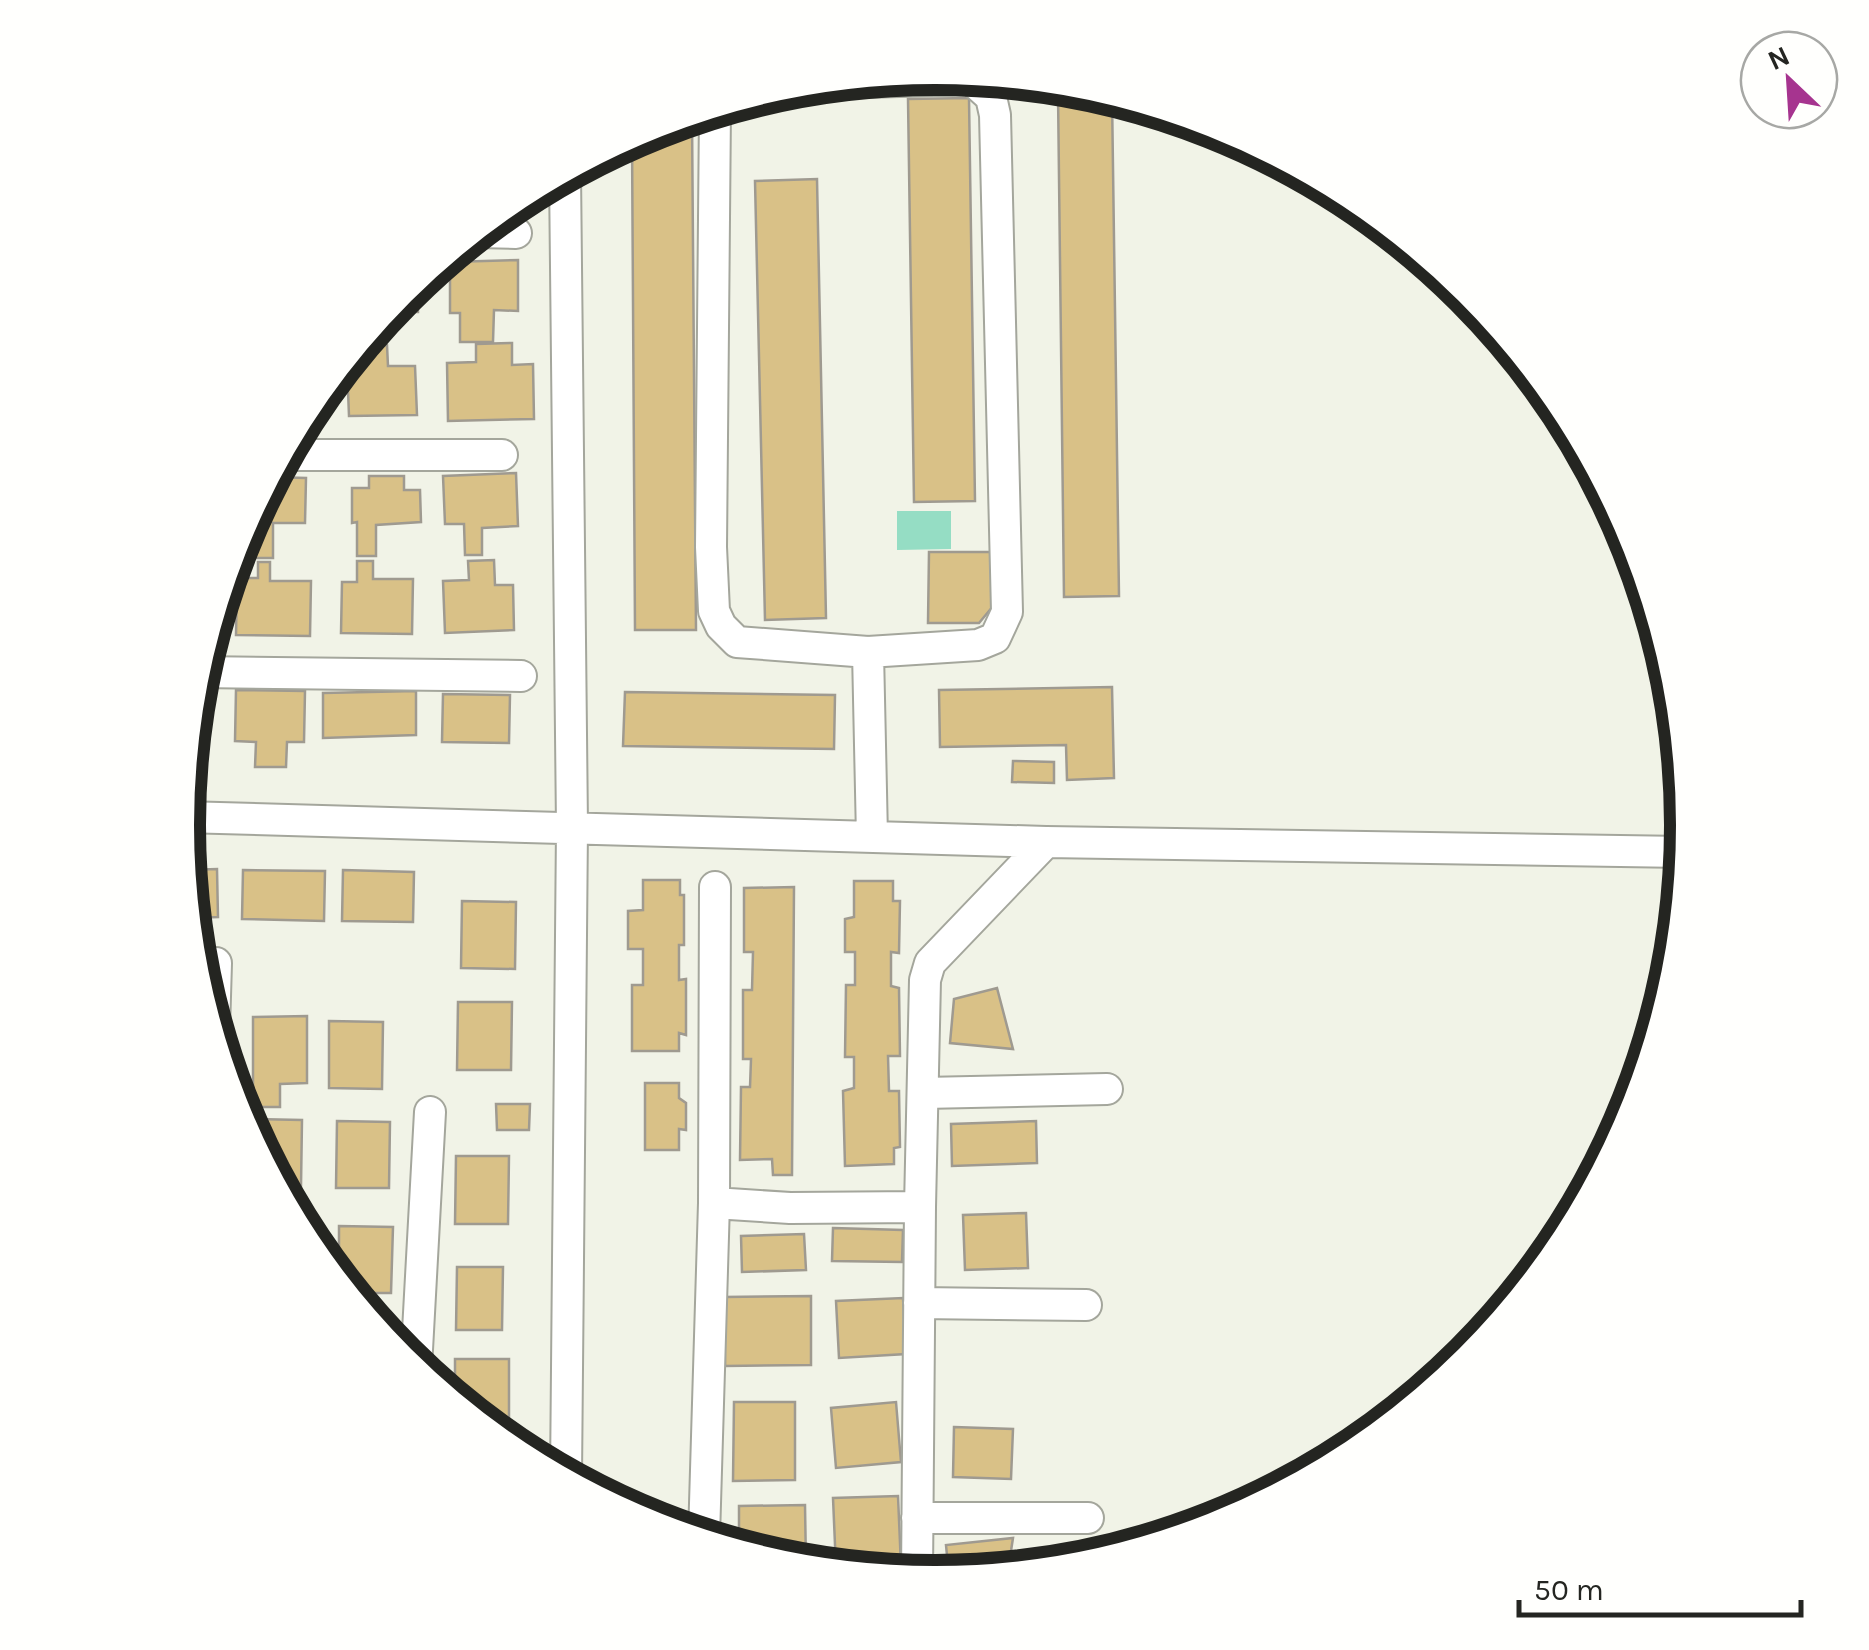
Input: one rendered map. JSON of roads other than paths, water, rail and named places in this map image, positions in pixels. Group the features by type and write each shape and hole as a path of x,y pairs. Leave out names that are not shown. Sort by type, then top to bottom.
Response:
{"street":[{"path":"715,124 711,528 714,611 721,626 737,642 868,652 978,645 995,638 1007,612 995,116 991,98 985,92"},
{"path":"565,189 572,827 566,1461"},
{"path":"500,233 516,233"},
{"path":"299,455 502,455"},
{"path":"868,652 872,836"},
{"path":"216,672 521,676"},
{"path":"199,817 1046,842 1669,852"},
{"path":"917,1559 926,980 930,963 1046,842"},
{"path":"704,1523 714,1203 714,886"},
{"path":"924,1093 1107,1089"},
{"path":"417,1347 430,1112"},
{"path":"714,1203 790,1208 920,1207"},
{"path":"919,1303 1086,1305"},
{"path":"917,1518 1088,1518"}]}
